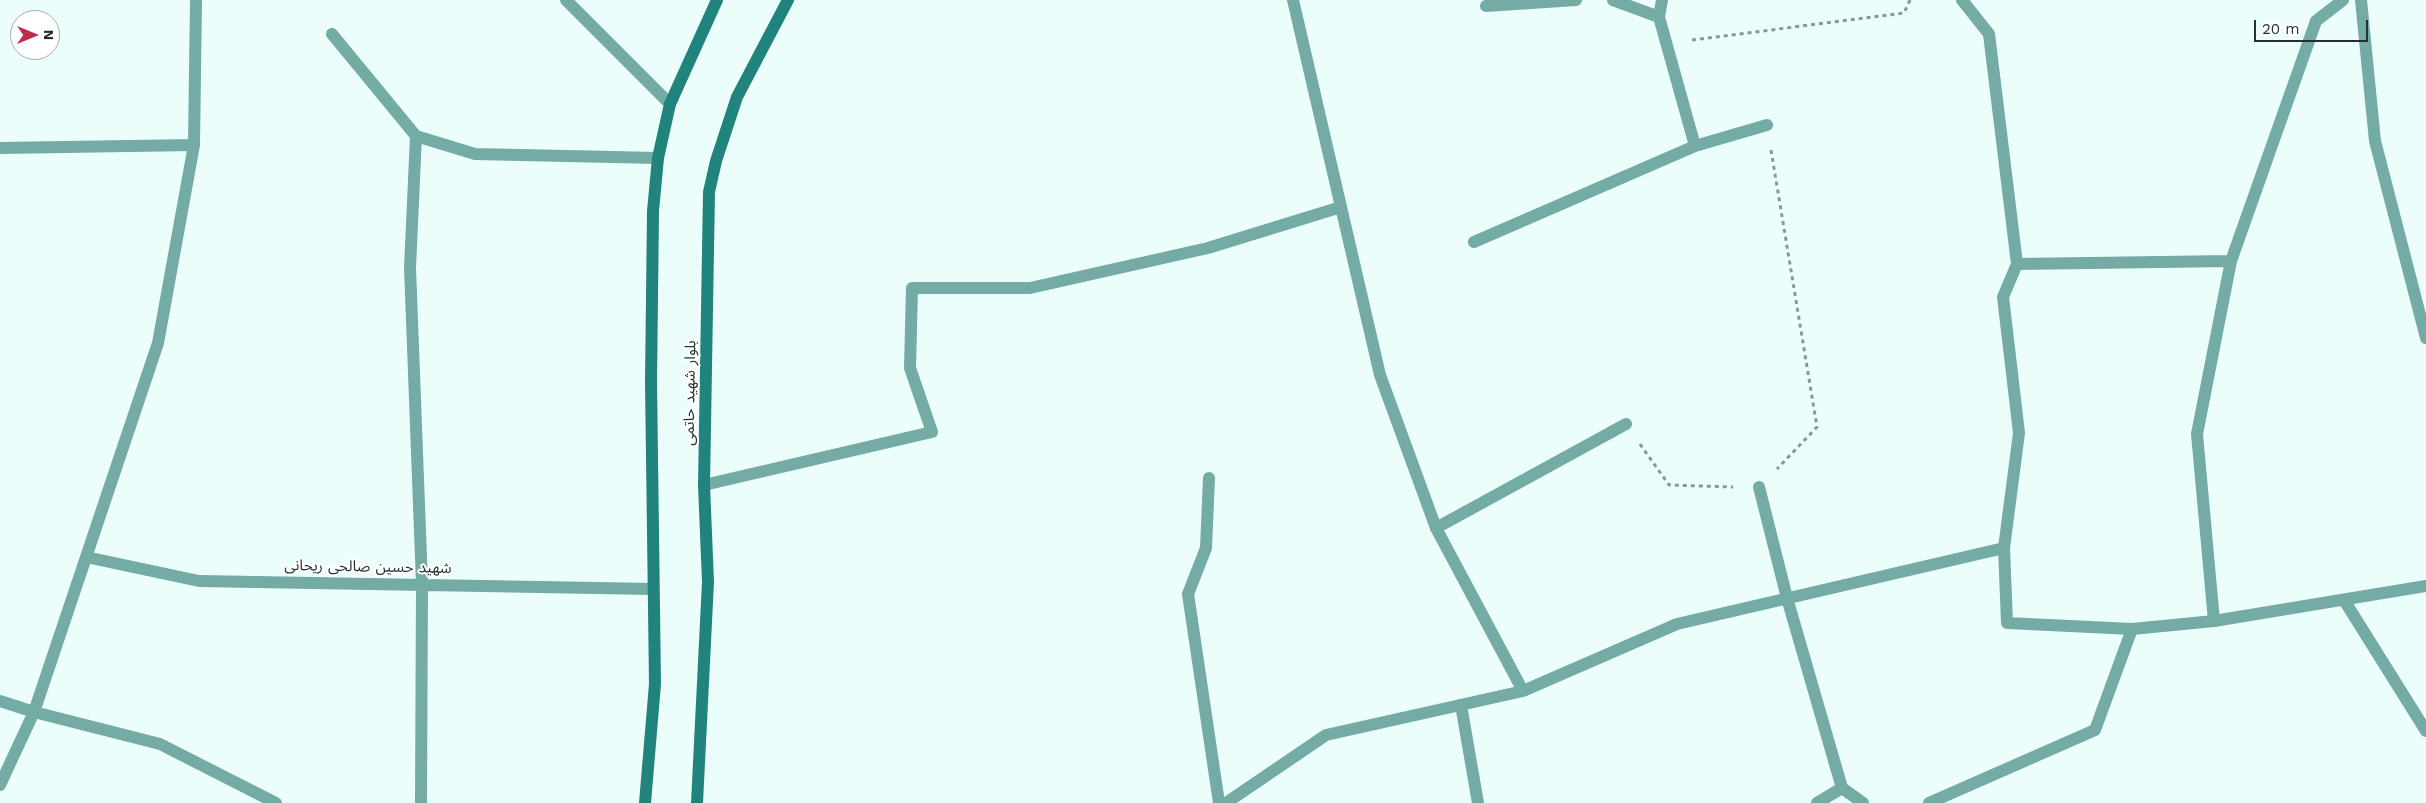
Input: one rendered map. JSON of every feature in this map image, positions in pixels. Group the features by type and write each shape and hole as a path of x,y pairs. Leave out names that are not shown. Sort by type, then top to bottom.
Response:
{"main road":[{"path":"645,803 655,684 651,344 653,211 658,158 670,104 718,0"},
{"name":"بلوار شهید حاتمی","path":"696,803 708,582 704,485 710,192 716,161 737,96 788,0"}],"street":[{"path":"0,785 34,712 158,343 194,145 196,0"},
{"path":"566,0 670,104"},
{"path":"1293,0 1380,375 1436,528 1523,691"},
{"path":"1486,6 1576,0"},
{"path":"1613,0 1659,17"},
{"path":"1662,0 1659,17 1695,146"},
{"path":"1962,0 1990,34 2017,264 2003,297 2018,433 2004,548 2006,624 2132,629 2214,621 2426,586"},
{"path":"2214,621 2197,434 2231,261 2316,21 2343,0"},
{"path":"2361,0 2375,141 2426,338"},
{"path":"332,34 416,136 475,154 658,158"},
{"path":"1474,242 1695,146 1767,125"},
{"path":"416,136 410,268 422,584 421,803"},
{"path":"0,148 194,145"},
{"path":"704,485 932,432 910,368 912,288 1030,288 1208,248 1341,207"},
{"path":"2017,264 2231,261"},
{"path":"1436,528 1626,424"},
{"path":"1209,478 1206,548 1188,594 1219,803"},
{"path":"1759,487 1787,598 1842,788 1863,803"},
{"path":"1226,803 1326,735 1523,691 1677,624 2004,548"},
{"name":"شهید حسین صالحی ریحانی","path":"86,557 199,581 653,589"},
{"path":"2344,600 2426,732"},
{"path":"1929,803 2095,730 2132,629"},
{"path":"0,701 34,712 160,744 276,803"},
{"path":"1461,705 1478,803"},
{"path":"1817,803 1842,788"}],"path":[{"path":"1666,43 1904,13 1910,0"},
{"path":"1626,424 1669,485 1759,487 1817,427 1767,125"}]}
